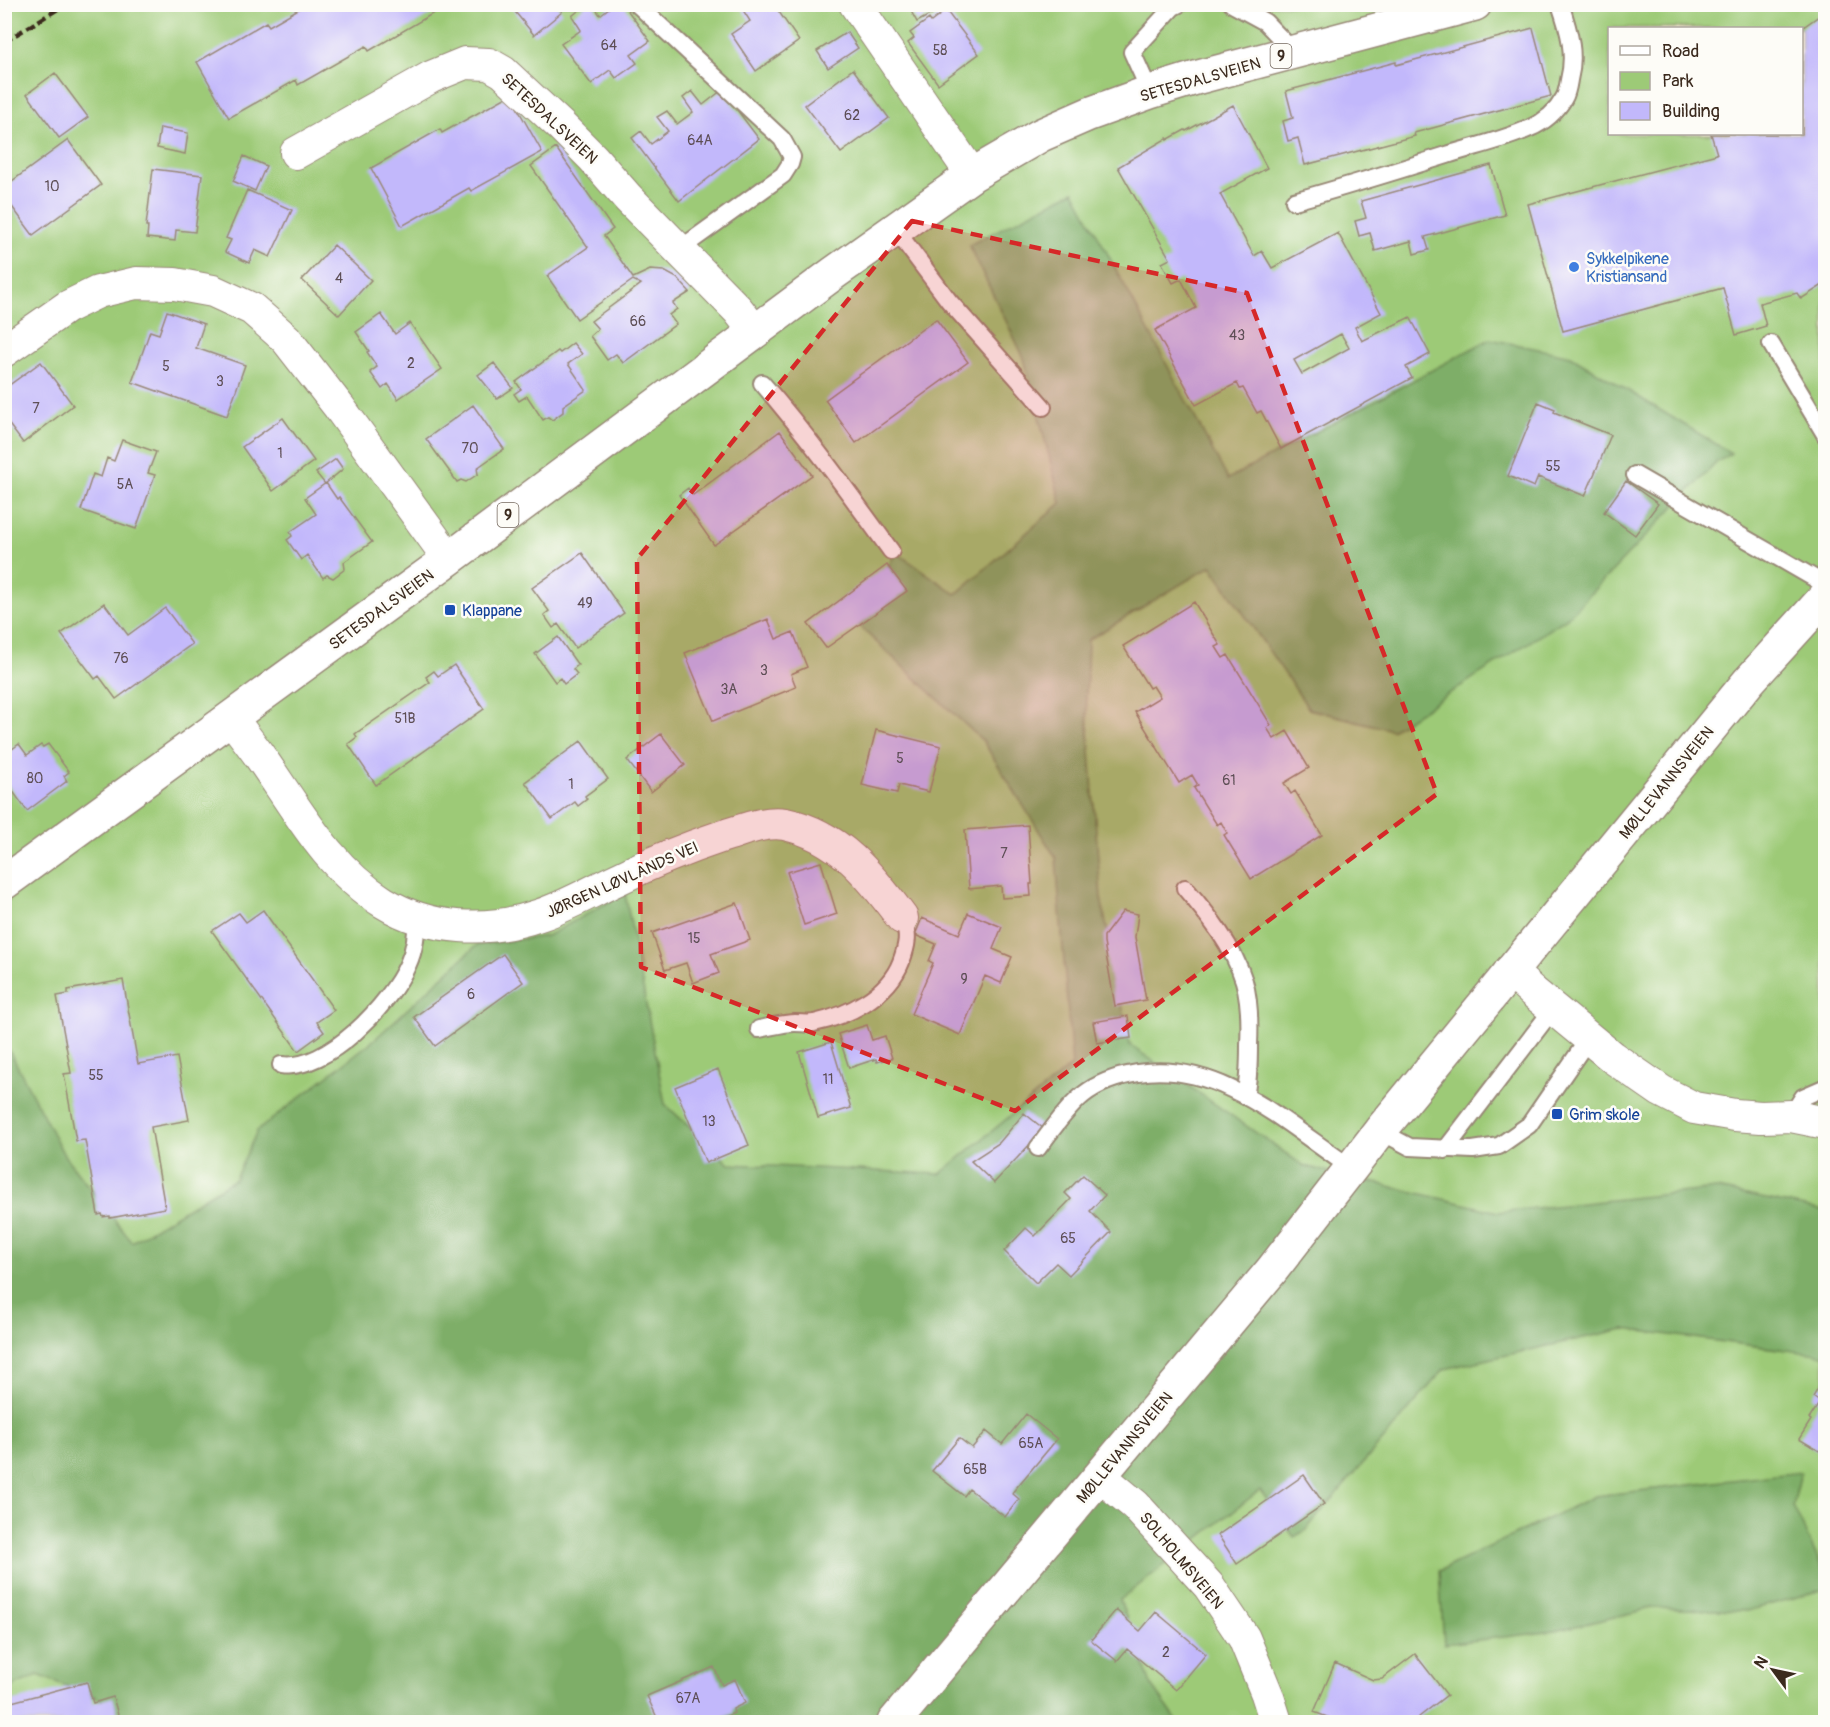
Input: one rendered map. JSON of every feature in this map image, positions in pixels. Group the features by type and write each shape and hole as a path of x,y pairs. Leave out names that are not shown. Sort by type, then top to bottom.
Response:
{"main road":[{"name":"SETESDALSVEIEN","path":"4,883 449,559 895,229 972,176 1041,135 1089,114 1150,92 1475,4"},
{"name":"MØLLEVANNSVEIEN","path":"894,1722 1272,1270 1350,1167 1749,681 1826,596"}],"street":[{"path":"855,4 972,176"},
{"name":"SETESDALSVEIEN","path":"296,153 431,77 465,63 489,64 503,72 594,158 628,198 738,310 755,332"},
{"path":"4,351 67,307 98,292 136,283 175,284 213,291 252,309 286,339 333,398 449,559"},
{"name":"JØRGEN LØVLANDS VEI","path":"231,718 261,757 305,824 330,855 354,880 383,902 417,919 447,925 477,927 508,924 541,915 583,897 681,849 755,826 783,824 819,836 851,858 876,882 902,918"},
{"path":"1510,971 1612,1057 1661,1091 1694,1108 1743,1116 1791,1116 1826,1124"},
{"name":"SOLHOLMSVEIEN","path":"1100,1476 1136,1505 1209,1586 1244,1638 1268,1694 1276,1722"}],"lane":[{"path":"637,4 782,139 792,157 783,175 680,249"},
{"path":"1150,92 1132,52 1173,7 1179,4"},
{"path":"1232,4 1265,22 1294,52"},
{"path":"1294,201 1531,128 1547,118 1565,96 1572,69 1570,39 1560,4"},
{"path":"895,229 949,301 1043,407"},
{"path":"1771,344 1826,436"},
{"path":"762,383 836,475 891,550"},
{"path":"1635,475 1826,585"},
{"path":"1185,888 1210,917 1231,951 1244,982 1250,1019 1248,1082 1245,1096"},
{"name":"JØRGEN LØVLANDS VEI","path":"759,1029 794,1023 811,1023 835,1017 862,1005 883,988 898,969 907,946 907,928 902,918"},
{"path":"281,1065 291,1066 313,1061 336,1046 373,1015 395,989 409,963 416,939 417,919"},
{"path":"1445,1150 1552,1008"},
{"path":"1380,1131 1410,1147 1473,1150 1499,1146 1528,1125 1589,1038"},
{"path":"1038,1148 1070,1107 1085,1094 1124,1075 1153,1070 1176,1071 1212,1082 1271,1110 1350,1167"},
{"path":"1791,1116 1803,1097 1826,1087"}],"highlighted area":[{"path":"912,221 1247,293 1437,794 1015,1111 641,967 637,559"}],"green space":[{"path":"5,5 1825,5 1825,1722 5,1722"},
{"path":"1074,191 1228,479 1490,339 1571,356 1731,453 1716,463 1567,618 1392,730 1309,709 1211,566 1088,640 1086,697 1101,898 1130,1045 1304,1166 1498,1212 1717,1189 1825,1211 1825,1355 1624,1329 1444,1369 1305,1531 1294,1537 1260,1490 1120,1600 1151,1684 1178,1722 119,1722 115,1705 38,1675 5,1690 4,1051 9,1050 64,1155 132,1242 235,1179 257,1131 375,1039 477,945 547,936 625,893 665,1104 729,1164 940,1174 1072,1065 1056,858 983,741 857,624 896,552 956,594 1061,503 1024,358 969,245"},
{"path":"1801,1472 1793,1506 1825,1574 1825,1589 1747,1611 1652,1608 1555,1631 1444,1644 1439,1571 1595,1496"}],"building":[{"path":"307,4 436,4 439,10 369,51 366,46 298,85 296,80 229,118 197,62 266,22 269,26"},
{"path":"514,4 556,4 562,12 534,35 511,7"},
{"path":"587,4 593,4 600,15 614,4 623,4 650,41 631,55 637,63 616,78 610,70 591,84 561,44 581,30 572,16"},
{"path":"739,4 784,4 777,9 799,41 756,71 731,34 750,21"},
{"path":"907,4 957,4 950,9 948,5 917,22"},
{"path":"945,11 979,54 938,84 908,43 914,38 910,33 929,19 931,22"},
{"path":"1826,11 1826,283 1801,299 1797,293 1760,303 1766,326 1736,335 1723,288 1563,331 1528,204 1717,154 1711,135 1803,135 1803,27"},
{"path":"1533,28 1551,96 1305,165 1298,138 1288,141 1283,121 1293,118 1286,91 1396,62 1396,65"},
{"path":"847,32 858,48 828,68 817,51"},
{"path":"853,69 889,118 841,153 805,105"},
{"path":"55,73 88,117 59,138 27,94"},
{"path":"722,90 759,139 679,201 632,138 641,131 651,144 668,131 657,117 667,111 677,124 693,112 683,98 692,91 703,105"},
{"path":"510,95 542,152 471,191 469,188 402,226 371,168 440,129 442,133"},
{"path":"1233,105 1267,168 1220,194 1254,256 1262,251 1272,268 1338,233 1381,313 1355,327 1362,341 1410,317 1430,354 1406,367 1412,378 1281,449 1261,411 1257,413 1243,388 1240,389 1237,383 1196,405 1155,330 1196,308 1181,279 1173,283 1162,263 1170,259 1118,167 1167,138 1167,140","holes":["1341,334 1349,348 1302,374 1294,360"]},
{"path":"160,128 188,133 185,154 157,148"},
{"path":"68,140 101,185 33,235 4,196 4,187"},
{"path":"556,148 613,229 604,236 633,278 650,270 664,271 677,278 690,292 673,303 677,309 669,315 676,324 623,363 616,354 607,360 590,336 598,329 591,321 641,284 633,280 577,319 547,276 588,247 531,166"},
{"path":"244,156 266,166 255,191 233,181"},
{"path":"1491,165 1505,215 1425,237 1429,250 1414,254 1411,241 1375,251 1370,233 1359,236 1355,221 1366,218 1361,201"},
{"path":"153,169 202,175 195,232 176,230 175,241 147,238 148,226 146,226"},
{"path":"247,190 292,210 270,257 255,250 249,263 225,252 231,240 226,238"},
{"path":"334,245 371,280 339,315 302,280"},
{"path":"167,311 204,324 196,348 245,365 227,416 132,382 150,331 159,334"},
{"path":"381,314 395,334 410,323 442,369 398,399 388,384 382,389 370,372 377,367 356,332"},
{"path":"936,319 968,362 856,443 825,400"},
{"path":"573,343 582,354 568,364 586,390 563,406 563,412 552,420 548,417 543,420 527,396 519,401 514,394 521,389 516,382 558,351 560,353"},
{"path":"41,362 73,405 23,443 4,418 4,389"},
{"path":"494,363 513,388 497,399 478,375"},
{"path":"1538,402 1555,409 1554,412 1611,435 1585,496 1538,477 1534,487 1508,476"},
{"path":"473,405 504,449 477,468 478,474 466,482 461,480 457,482 426,439"},
{"path":"283,418 314,461 273,491 242,447"},
{"path":"780,431 812,475 714,545 679,495 688,488 693,495"},
{"path":"122,440 156,452 148,473 155,475 136,529 81,510 93,474 101,477 107,458 114,461"},
{"path":"336,459 343,469 325,484 316,473"},
{"path":"1626,481 1658,504 1635,535 1604,512"},
{"path":"326,483 372,542 344,562 345,569 333,578 327,575 323,578 307,555 301,560 287,540 292,536 290,532 316,514 305,498"},
{"path":"582,553 624,613 575,648 558,624 553,628 544,615 549,611 532,588"},
{"path":"887,565 907,591 826,648 808,624"},
{"path":"1194,602 1220,645 1216,647 1223,658 1228,655 1271,725 1267,728 1274,739 1287,731 1309,768 1284,783 1291,794 1295,791 1322,835 1251,879 1224,835 1227,833 1221,822 1217,825 1194,788 1198,785 1192,775 1179,783 1135,712 1160,697 1153,686 1149,688 1123,646"},
{"path":"104,603 128,635 165,608 192,644 116,699 99,676 95,679 61,634"},
{"path":"768,619 776,639 793,632 807,667 791,674 796,687 713,721 685,653"},
{"path":"558,637 578,665 573,669 577,674 564,684 560,678 555,682 535,654"},
{"path":"454,665 484,709 376,785 348,744 357,737 355,734 430,682 426,677 434,671 438,676"},
{"path":"876,730 941,746 929,792 899,785 897,793 862,785"},
{"path":"661,734 685,765 651,792 627,760"},
{"path":"581,741 608,779 585,796 587,799 578,806 575,802 552,819 525,782"},
{"path":"19,744 27,755 41,745 43,747 48,744 69,772 64,776 67,781 27,811 4,779 4,771 9,768 4,761 4,755"},
{"path":"1028,825 1031,896 1002,898 1001,886 969,889 965,830"},
{"path":"821,862 837,914 804,925 787,872"},
{"path":"737,903 750,940 711,954 719,973 693,983 686,963 665,970 652,933"},
{"path":"263,910 334,1010 317,1022 324,1032 298,1051 212,931 239,913 246,922"},
{"path":"1123,911 1138,914 1135,937 1146,1000 1115,1006 1104,936"},
{"path":"968,913 1002,927 993,949 1012,957 1001,983 985,976 960,1035 911,1014 933,963 929,961 936,944 915,935 922,918 959,934"},
{"path":"503,954 523,982 435,1046 414,1017"},
{"path":"123,980 138,1064 177,1057 189,1120 151,1127 165,1208 110,1218 110,1216 103,1217 102,1214 98,1215 85,1140 76,1141 64,1074 71,1073 57,996 68,994 68,990"},
{"path":"1128,1016 1131,1038 1097,1043 1093,1022"},
{"path":"867,1025 872,1040 885,1036 892,1058 877,1062 876,1059 849,1068 838,1034"},
{"path":"831,1042 851,1108 818,1118 799,1052"},
{"path":"718,1069 749,1145 706,1163 675,1087"},
{"path":"1024,1113 1044,1129 994,1183 971,1161 999,1143"},
{"path":"1083,1175 1105,1195 1090,1211 1111,1232 1069,1275 1056,1263 1036,1283 1004,1251 1026,1228 1035,1236 1071,1199 1065,1193"},
{"path":"1826,1382 1826,1455 1799,1439 1820,1402 1813,1397 1820,1385 1823,1387"},
{"path":"1026,1414 1057,1439 1012,1493 1019,1499 1005,1517 969,1489 964,1496 932,1471 959,1438 972,1448 986,1431 1002,1444"},
{"path":"1304,1475 1324,1504 1237,1564 1218,1535"},
{"path":"1116,1610 1140,1631 1156,1612 1206,1654 1176,1690 1127,1649 1117,1661 1091,1640"},
{"path":"1415,1654 1447,1695 1419,1717 1419,1722 1340,1722 1314,1712 1335,1663 1373,1680 1382,1679"},
{"path":"714,1667 722,1685 735,1679 745,1703 733,1709 734,1713 713,1722 659,1722 647,1696"},
{"path":"87,1682 93,1703 113,1697 120,1722 4,1722 4,1704"}],"railway":[{"path":"4,13 18,4"},
{"path":"4,42 66,4"}],"place":[{"name":"Sykkelpikene Kristiansand","path":"1574,267"},
{"name":"Klappane","path":"450,610"},
{"name":"Grim skole","path":"1557,1114"}]}
